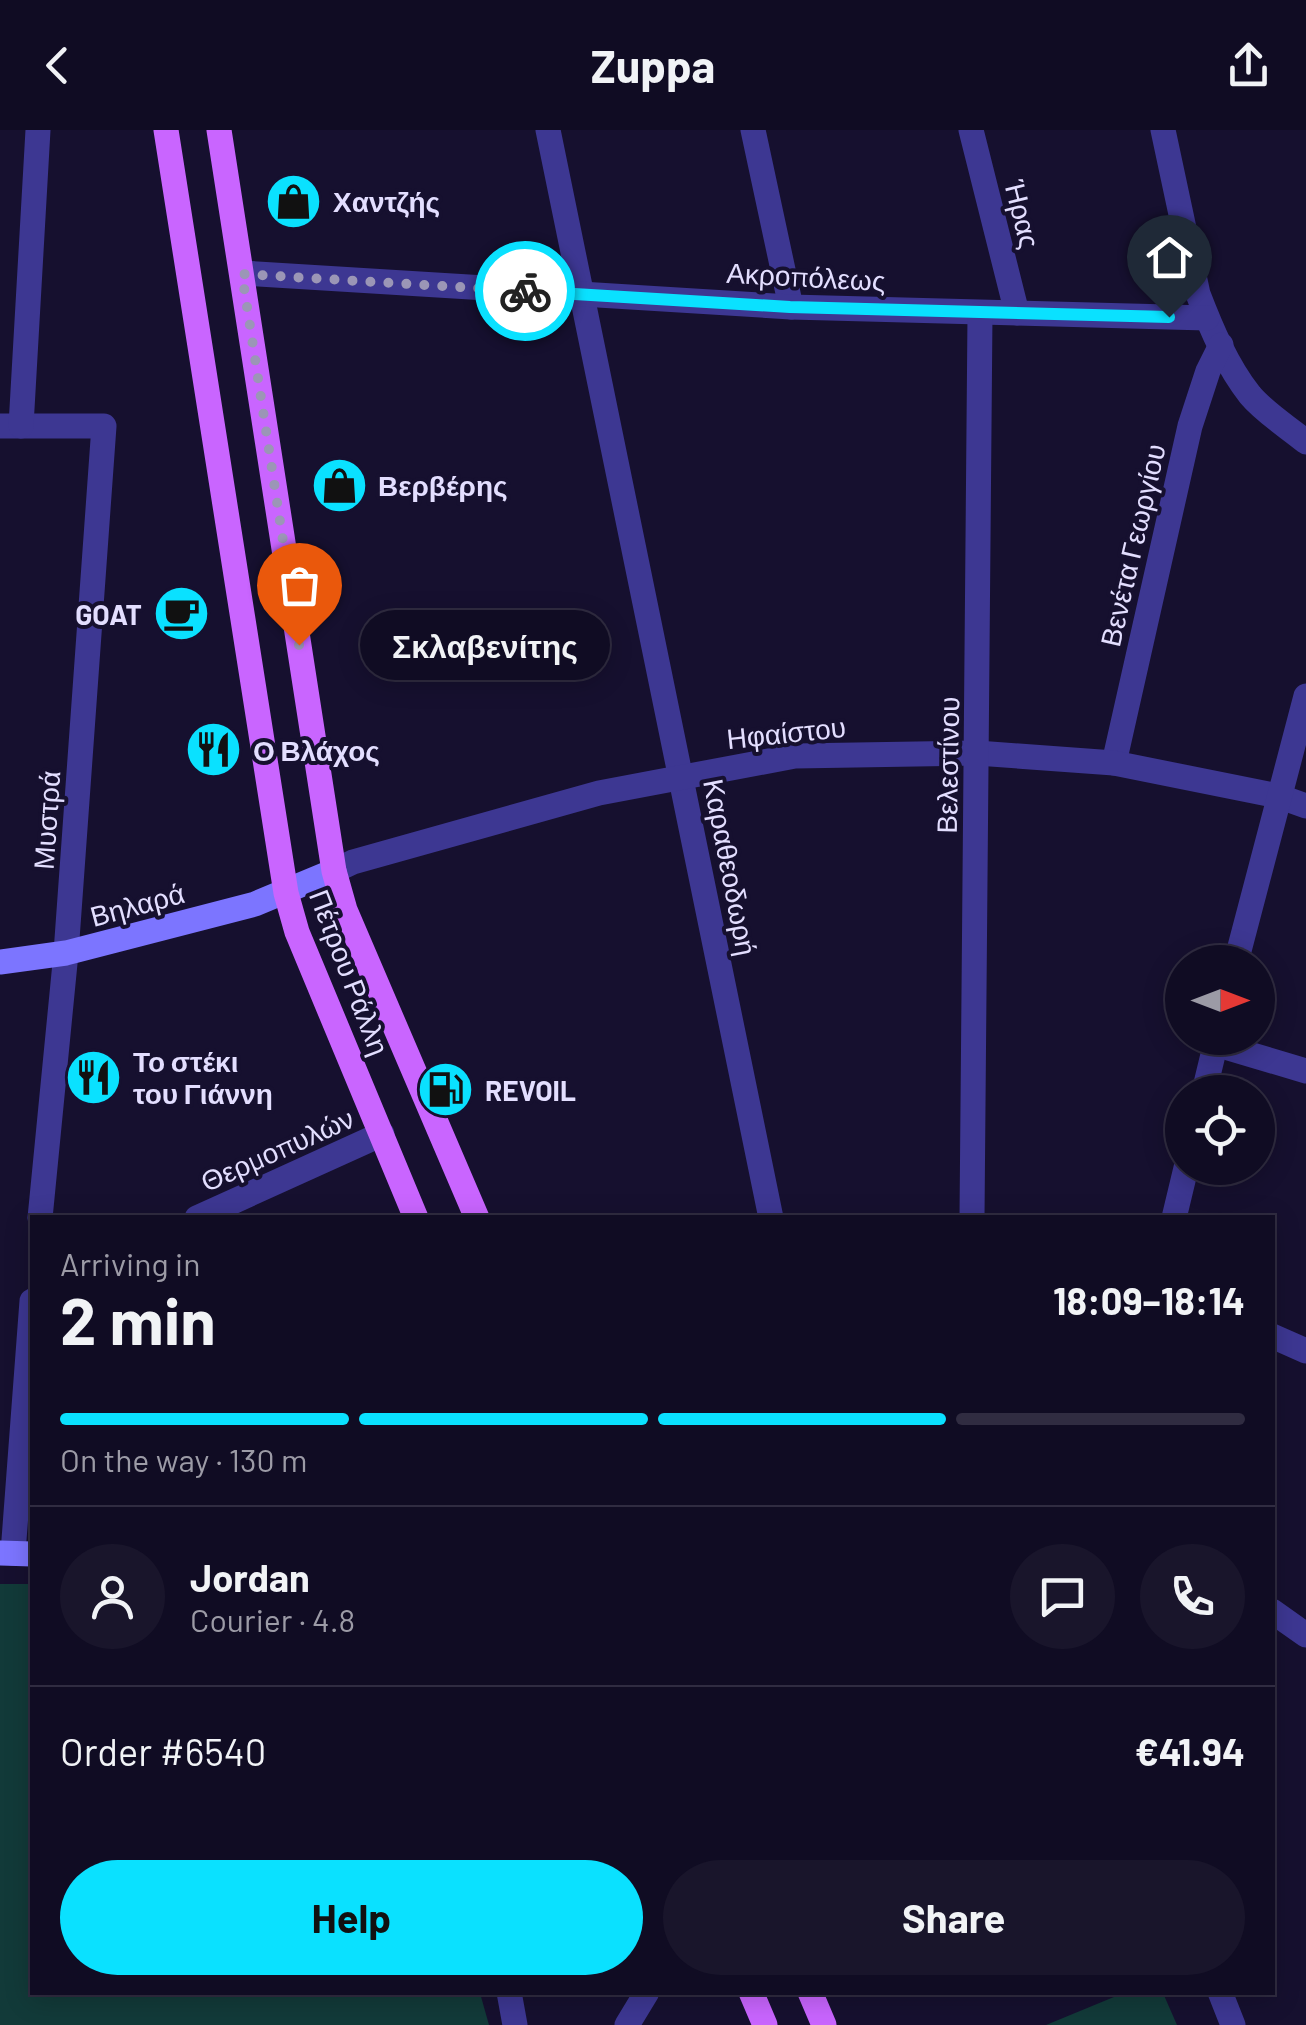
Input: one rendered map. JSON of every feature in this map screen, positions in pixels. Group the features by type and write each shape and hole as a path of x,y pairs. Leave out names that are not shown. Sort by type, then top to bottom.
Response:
{"main road":[{"name":"Πέτρου Ράλλη","path":"166,130 286,892 298,932 415,1215"},
{"name":"Πέτρου Ράλλη","path":"219,130 334,871 345,910 476,1215"},
{"path":"751,1995 765,2025"},
{"path":"811,1995 824,2025"}],"street":[{"path":"10,426 38,130"},
{"name":"Καραθεοδωρή","path":"548,130 770,1215"},
{"path":"753,130 790,307"},
{"name":"Ήρας","path":"971,130 1017,313"},
{"path":"1163,130 1198,294 1207,318 1251,396 1306,442"},
{"name":"Ακροπόλεως","path":"242,274 790,307 1207,318"},
{"name":"Βελεστίνου","path":"972,1215 980,314"},
{"name":"Βενέτα Γεωργίου","path":"1114,763 1190,426 1221,345"},
{"name":"Μυστρά","path":"10,426 104,426 66,953 40,1215"},
{"path":"1240,945 1306,696"},
{"name":"Ηφαίστου","path":"286,892 353,862 599,793 795,756 977,753 1114,763 1278,796 1306,806"},
{"name":"Βηλαρά","path":"0,962 66,953 286,892"},
{"path":"1258,1055 1306,1071"},
{"name":"Θερμοπυλών","path":"204,1215 382,1134"},
{"path":"1175,1215 1182,1185"},
{"path":"15,1553 30,1331"},
{"path":"1275,1337 1306,1351"},
{"path":"1275,1613 1306,1635"},
{"path":"510,1995 516,2025"},
{"path":"627,2025 646,1995"},
{"path":"1221,1995 1234,2025"}],"green space":[{"path":"0,1584 30,1584 30,1995 481,1995 489,2025 0,2025"},
{"path":"1119,1995 1164,1995 1177,2025 1046,2025"}],"way so far":[{"path":"299,645 242,274 525,291"}],"place":[{"name":"Χαντζής","path":"294,201"},
{"name":"Βερβέρης","path":"339,485"},
{"name":"GOAT","path":"181,614"},
{"name":"Σκλαβενίτης","path":"299,645"},
{"name":"Ο Βλάχος","path":"214,750"},
{"name":"Το στέκι του Γιάννη","path":"94,1077"},
{"name":"REVOIL","path":"446,1090"}],"route":[{"path":"525,291 790,307 1169,317"}]}
